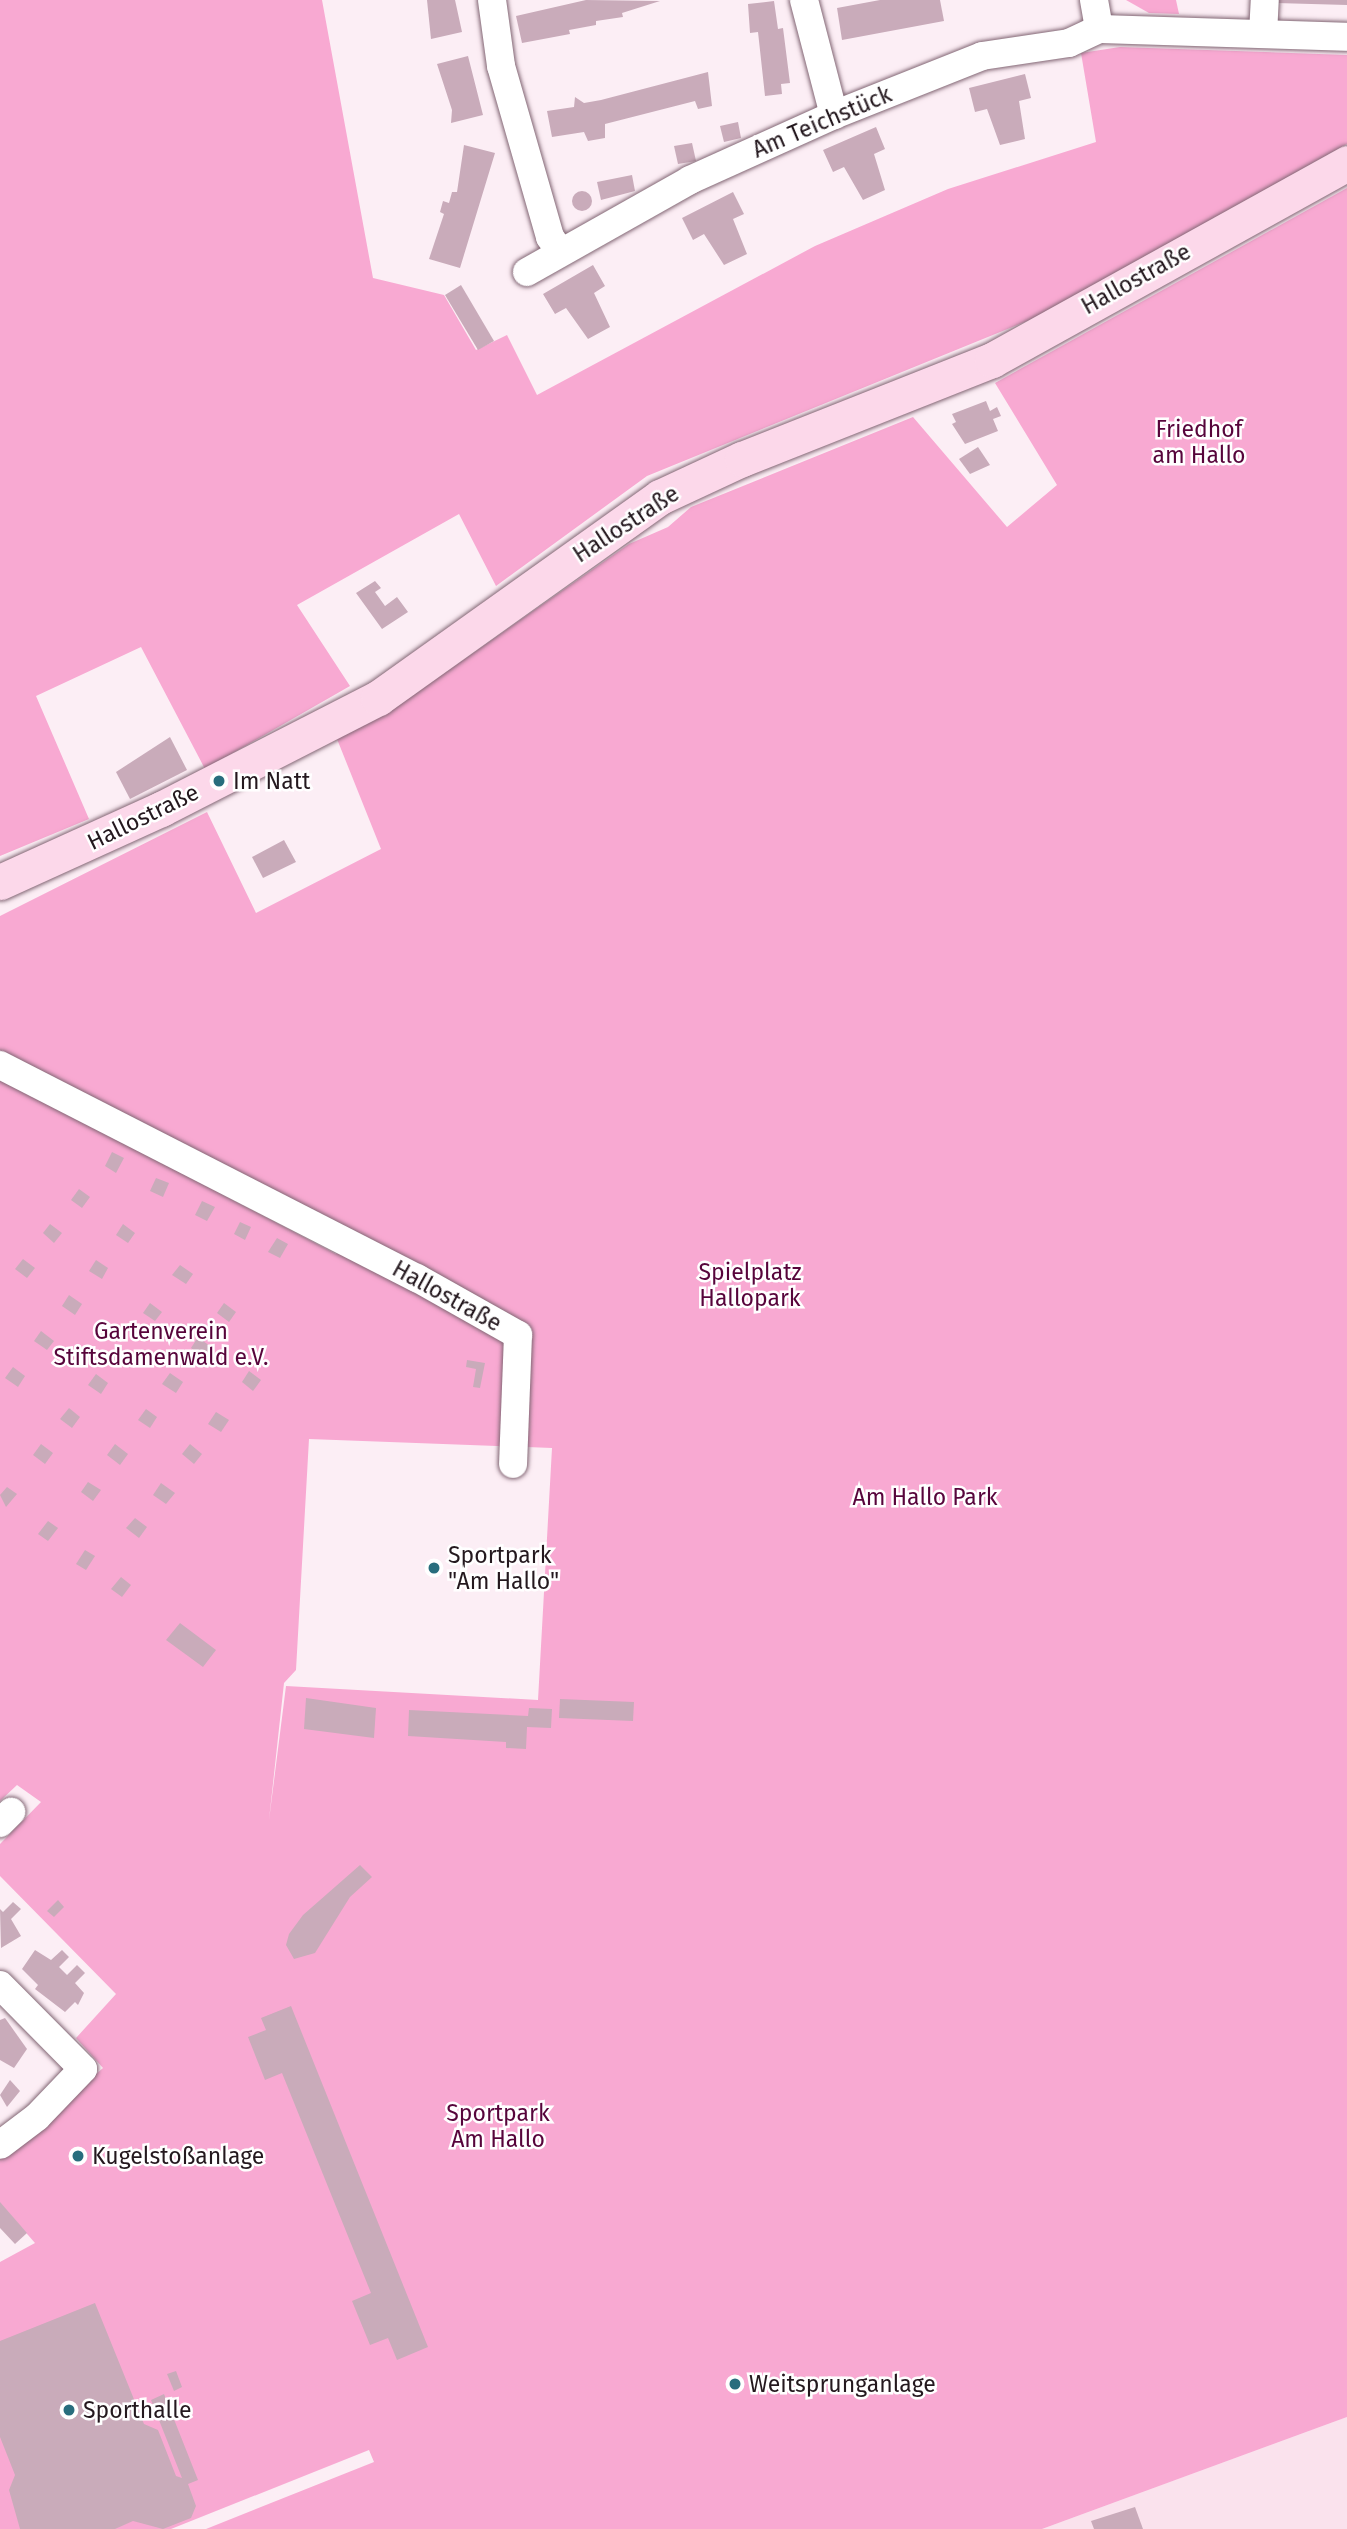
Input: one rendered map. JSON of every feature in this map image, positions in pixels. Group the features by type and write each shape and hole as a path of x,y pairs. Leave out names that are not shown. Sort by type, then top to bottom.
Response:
{"main road":[{"name":"Hallostraße","path":"0,882 161,809 378,698 660,497 742,459 992,360 1347,163"}],"street":[{"path":"492,0 501,66 550,237 559,250"},
{"path":"804,0 834,115"},
{"path":"1094,0 1099,29 1347,37"},
{"path":"1263,34 1265,0"},
{"name":"Am Teichstück","path":"527,272 559,250 690,180 834,115 982,56 1069,43 1099,29"},
{"name":"Hallostraße","path":"0,1065 417,1278 518,1335 513,1464"},
{"path":"0,1985 83,2069 37,2117 0,2145"}],"shaded area":[{"path":"1347,2417 1347,2529 1042,2529"}],"green space":[{"path":"0,0 322,0 373,278 444,295 476,350 507,335 537,395 815,246 948,189 1096,142 1081,53 1120,47 1347,55 1347,144 1037,317 647,476 496,586 459,514 297,605 350,686 205,769 141,647 36,696 89,819 0,856"},
{"path":"1126,0 1176,0 1179,14 1149,13"},
{"path":"1347,188 1347,2417 1042,2529 206,2529 374,2462 369,2450 171,2529 0,2529 0,2262 35,2243 0,2203 0,2158 103,2068 76,2038 116,1994 0,1876 0,1844 41,1802 17,1785 0,1801 0,1071 53,1106 336,1254 348,1246 0,1058 0,916 207,812 256,913 381,849 337,739 433,681 629,544 668,527 691,507 913,417 1007,527 1057,485 995,383","holes":["309,1439 552,1448 538,1700 286,1686 269,1820 284,1683 296,1670"]}],"building":[{"path":"427,0 455,0 462,32 431,39"},
{"path":"586,0 660,1 622,13 623,17 596,21 596,25 569,30 570,34 522,43 516,16"},
{"path":"880,0 940,0 944,21 842,40 837,8"},
{"path":"1276,0 1347,0 1347,5 1276,3"},
{"path":"774,1 778,29 783,28 790,83 781,84 782,94 765,96 758,32 750,33 748,4"},
{"path":"468,56 483,115 451,123 452,110 437,64"},
{"path":"708,72 712,106 698,109 695,101 605,124 605,138 588,141 584,132 552,137 547,111 574,107 575,97 584,103 601,100"},
{"path":"1025,74 1031,98 1019,101 1025,139 1000,145 987,109 975,112 969,88"},
{"path":"738,122 741,138 724,142 720,126"},
{"path":"876,127 885,149 874,154 885,190 863,200 844,167 833,172 823,150"},
{"path":"692,143 696,161 678,164 674,146"},
{"path":"464,145 495,153 460,268 429,259 444,214 440,212 443,201 449,203 452,192 457,192"},
{"path":"632,175 635,191 601,200 597,182"},
{"path":"578,191 586,191 592,201 586,211 578,211 572,205 572,197"},
{"path":"733,192 744,214 733,219 747,254 724,265 704,234 693,240 682,218"},
{"path":"593,265 605,286 594,293 610,327 588,339 566,308 555,314 543,294"},
{"path":"461,285 494,341 478,350 445,295"},
{"path":"986,401 990,411 997,407 1001,416 993,419 998,431 965,444 952,424 956,422 952,414"},
{"path":"978,447 990,465 970,474 959,459"},
{"path":"375,581 381,588 375,592 385,606 397,597 408,612 382,629 356,593"},
{"path":"170,737 187,770 130,799 116,772"},
{"path":"284,840 296,862 263,878 252,857"},
{"path":"112,1152 124,1158 116,1173 105,1166"},
{"path":"156,1178 169,1183 163,1197 150,1191"},
{"path":"79,1189 90,1197 82,1208 71,1200"},
{"path":"202,1201 215,1207 207,1221 195,1215"},
{"path":"240,1222 251,1227 245,1240 234,1234"},
{"path":"50,1224 62,1233 54,1243 43,1233"},
{"path":"123,1224 135,1233 128,1243 116,1235"},
{"path":"277,1238 288,1244 280,1258 268,1252"},
{"path":"23,1259 35,1268 27,1278 15,1269"},
{"path":"96,1260 108,1268 102,1279 89,1271"},
{"path":"180,1265 193,1274 186,1284 172,1275"},
{"path":"69,1295 82,1304 75,1315 62,1306"},
{"path":"150,1303 162,1312 155,1321 143,1313"},
{"path":"224,1303 236,1312 229,1322 217,1313"},
{"path":"41,1331 54,1341 47,1350 34,1341"},
{"path":"198,1337 211,1347 203,1357 191,1348"},
{"path":"467,1360 485,1363 480,1388 473,1387 476,1369 466,1367"},
{"path":"13,1367 25,1376 18,1387 5,1378"},
{"path":"249,1371 261,1380 253,1391 242,1382"},
{"path":"170,1373 183,1382 176,1393 162,1384"},
{"path":"96,1374 108,1383 101,1394 88,1385"},
{"path":"69,1408 80,1417 72,1428 60,1419"},
{"path":"146,1409 157,1417 150,1428 138,1420"},
{"path":"216,1412 229,1420 221,1432 208,1424"},
{"path":"41,1444 53,1453 45,1464 33,1455"},
{"path":"115,1444 128,1454 120,1465 107,1455"},
{"path":"190,1444 202,1454 194,1464 182,1454"},
{"path":"88,1482 101,1490 93,1501 81,1492"},
{"path":"161,1483 175,1493 166,1504 153,1495"},
{"path":"7,1487 17,1494 6,1507 0,1495"},
{"path":"135,1518 147,1527 139,1538 126,1528"},
{"path":"48,1521 58,1528 48,1541 38,1534"},
{"path":"85,1550 95,1556 86,1570 76,1564"},
{"path":"121,1577 131,1585 122,1597 111,1589"},
{"path":"180,1623 216,1650 203,1667 166,1640"},
{"path":"306,1698 376,1708 374,1738 304,1729"},
{"path":"560,1699 634,1702 633,1721 559,1718"},
{"path":"529,1708 552,1709 551,1728 527,1727 526,1749 506,1748 506,1742 408,1736 409,1710 528,1716"},
{"path":"360,1865 372,1877 350,1897 315,1953 294,1959 286,1945 289,1934 303,1915"},
{"path":"58,1900 64,1907 54,1917 47,1911"},
{"path":"13,1902 21,1909 11,1919 21,1936 1,1948 0,1909 3,1912"},
{"path":"35,1950 51,1960 62,1950 69,1957 59,1967 67,1975 77,1965 85,1973 75,1983 84,1993 78,2005 75,2002 65,2012 35,1989 38,1985 22,1969"},
{"path":"291,2006 428,2347 397,2360 388,2338 370,2345 352,2301 371,2293 282,2073 265,2080 248,2037 266,2030 261,2018"},
{"path":"5,2018 27,2049 14,2068 0,2060 0,2020"},
{"path":"10,2080 20,2091 7,2107 0,2095"},
{"path":"0,2202 27,2233 15,2244 0,2228"},
{"name":"Sporthalle","path":"95,2303 144,2424 158,2430 176,2476 182,2478 151,2400 164,2394 198,2480 188,2484 196,2506 191,2518 163,2529 133,2521 115,2529 20,2529 9,2490 15,2475 0,2437 0,2341"},
{"path":"176,2371 182,2387 174,2391 167,2374"},
{"path":"1135,2507 1143,2529 1094,2529 1091,2521"}],"place":[{"name":"Im Natt","path":"219,781"},
{"name":"Sportpark \"Am Hallo\"","path":"434,1568"},
{"name":"Kugelstoßanlage","path":"78,2156"},
{"name":"Weitsprunganlage","path":"735,2384"},
{"name":"Sporthalle","path":"69,2410"}],"park label":[{"name":"Friedhof am Hallo","path":"1199,442"},
{"name":"Spielplatz Hallopark","path":"750,1285"},
{"name":"Gartenverein Stiftsdamenwald e.V.","path":"161,1344"},
{"name":"Am Hallo Park","path":"925,1497"},
{"name":"Sportpark Am Hallo","path":"498,2126"}]}
